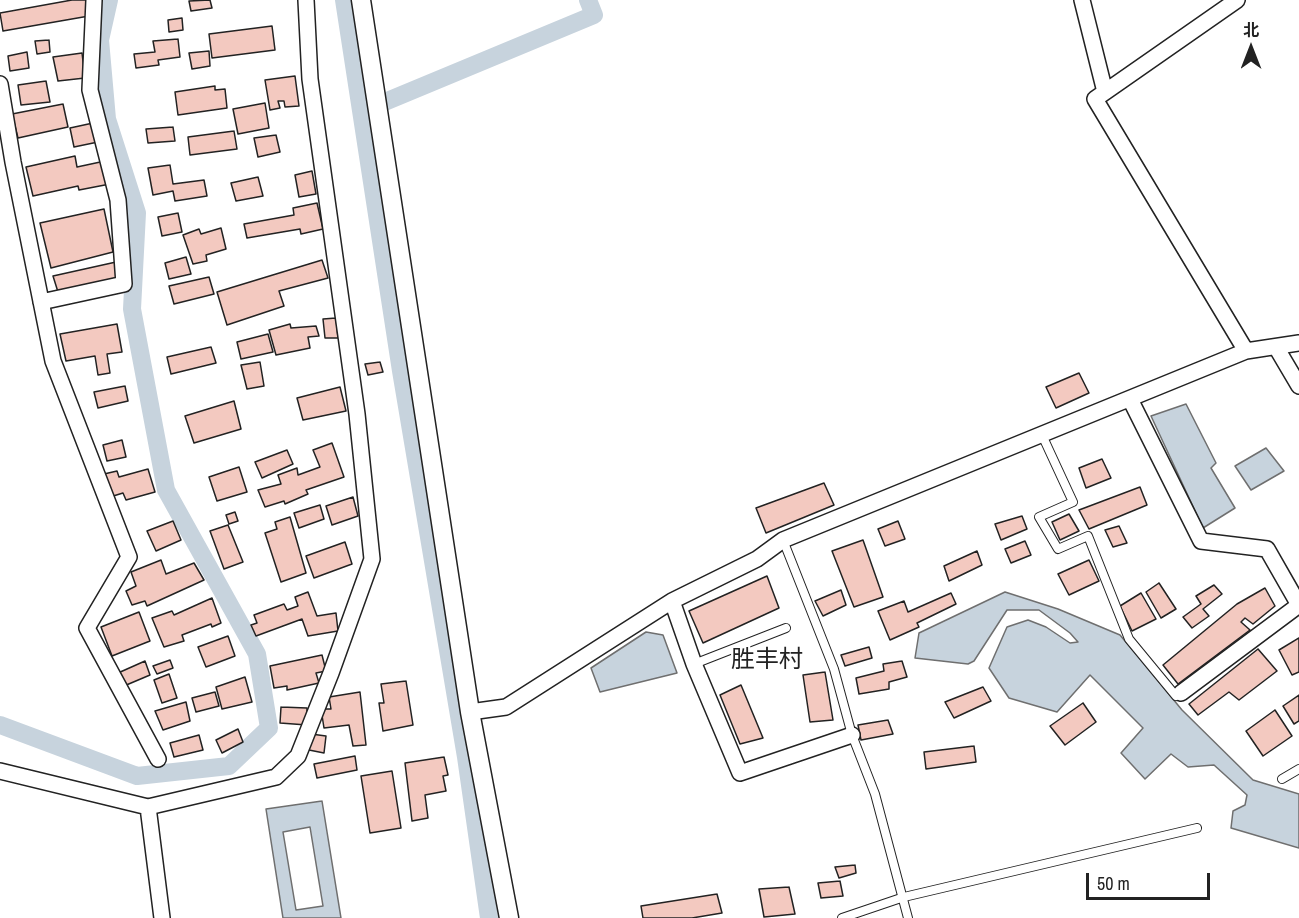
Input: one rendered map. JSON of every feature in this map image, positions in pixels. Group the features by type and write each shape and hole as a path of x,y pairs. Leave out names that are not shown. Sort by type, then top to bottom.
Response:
{"street":[{"path":"41,302 124,284 118,200 90,90 94,0"},
{"path":"0,771 148,807 276,777 298,756 331,673 372,559 357,414 310,80 306,0"},
{"path":"361,0 470,712 509,918"},
{"path":"1082,0 1105,93"},
{"path":"1236,0 1095,99 1246,351"},
{"path":"0,84 53,361 129,557 87,628 158,759"},
{"path":"470,712 506,707 672,601 757,559 783,540 1246,351 1299,343"},
{"path":"1276,347 1299,386"},
{"path":"1130,399 1201,541 1267,549 1299,605 1181,693"},
{"path":"672,601 694,664 740,773 852,735"},
{"path":"148,807 162,918"}],"lane":[{"path":"1042,435 1073,502 1039,517 1058,549 1088,536 1129,639 1176,696 1181,693"},
{"path":"783,540 834,669 852,735 875,794 908,918"},
{"path":"694,664 786,628"},
{"path":"1281,779 1299,770"},
{"path":"842,918 904,897 1197,828"}],"shaded area":[{"path":"1186,404 1216,463 1211,468 1235,508 1203,528 1151,416"},
{"path":"1266,448 1284,471 1251,490 1235,466"},
{"path":"1005,592 1058,609 1120,635 1182,710 1253,780 1299,794 1299,848 1231,828 1233,811 1245,805 1247,795 1214,765 1188,767 1171,754 1145,779 1121,753 1143,728 1090,675 1057,712 1009,698 989,668 1007,627 1028,620 1046,627 1070,643 1078,642 1070,633 1039,610 1007,610 974,661 968,664 915,658 919,633"},
{"path":"646,632 663,635 677,673 600,692 591,668"},
{"path":"322,801 341,918 283,918 266,809","holes":["310,827 323,906 296,910 283,832"]}],"building":[{"path":"72,0 86,0 89,16 3,31 0,13"},
{"path":"210,0 212,8 191,11 189,1"},
{"path":"182,18 183,30 169,32 168,20"},
{"path":"272,26 275,50 212,58 209,34"},
{"path":"178,39 180,57 158,60 159,65 136,68 134,54 155,52 153,41"},
{"path":"49,40 50,52 37,54 35,41"},
{"path":"209,51 210,66 192,69 189,53"},
{"path":"27,52 29,68 10,71 8,56"},
{"path":"82,53 85,78 58,81 53,57"},
{"path":"295,76 299,106 285,107 284,101 278,101 280,108 270,110 265,80"},
{"path":"46,81 50,102 21,105 18,85"},
{"path":"215,86 215,90 225,89 227,108 178,115 175,92"},
{"path":"265,103 269,128 238,134 233,109"},
{"path":"63,104 68,127 18,138 12,114"},
{"path":"93,123 98,142 74,147 70,128"},
{"path":"173,127 175,141 148,143 146,129"},
{"path":"234,131 237,149 190,155 188,137"},
{"path":"276,135 280,152 258,157 254,138"},
{"path":"75,156 77,167 105,161 110,184 79,190 78,186 33,196 26,167"},
{"path":"170,165 173,184 204,180 207,196 175,201 173,191 153,195 148,168"},
{"path":"312,171 316,194 299,197 295,175"},
{"path":"258,177 263,196 236,201 231,183"},
{"path":"317,203 323,229 301,234 300,229 247,238 244,224 294,215 293,208"},
{"path":"104,209 113,252 51,268 40,223"},
{"path":"178,213 182,232 162,236 158,217"},
{"path":"221,228 226,249 206,255 207,261 193,264 183,235 199,229 201,234"},
{"path":"186,257 191,274 169,279 165,263"},
{"path":"322,260 328,278 279,291 284,306 227,325 217,292"},
{"path":"116,262 120,279 58,292 53,276"},
{"path":"209,277 214,294 174,304 169,286"},
{"path":"336,318 338,338 325,338 323,319"},
{"path":"117,324 122,352 107,354 110,373 98,375 95,356 66,361 60,334"},
{"path":"290,324 291,328 316,326 319,336 308,337 310,348 276,355 269,330"},
{"path":"268,334 273,352 241,359 237,342"},
{"path":"211,347 216,363 171,374 167,357"},
{"path":"260,362 264,386 247,389 241,365"},
{"path":"380,362 383,372 368,375 365,364"},
{"path":"1079,373 1089,393 1056,408 1046,387"},
{"path":"125,386 128,401 98,408 94,392"},
{"path":"340,387 346,411 303,420 297,398"},
{"path":"234,401 241,429 194,443 185,416"},
{"path":"122,440 126,457 107,461 103,445"},
{"path":"332,443 344,477 306,490 308,494 285,504 284,501 265,507 258,490 281,484 278,475 297,468 298,475 320,467 313,450"},
{"path":"287,450 293,464 262,478 255,462"},
{"path":"1102,459 1111,478 1086,488 1079,468"},
{"path":"239,467 247,492 217,501 209,477"},
{"path":"148,469 155,492 126,500 123,493 110,497 104,474 117,471 119,477"},
{"path":"824,483 834,505 766,533 756,508"},
{"path":"1140,487 1147,505 1089,529 1079,510"},
{"path":"353,497 358,516 332,525 326,506"},
{"path":"320,505 324,519 299,528 294,513"},
{"path":"235,512 238,521 229,524 226,515"},
{"path":"1069,514 1079,531 1060,540 1052,522"},
{"path":"1022,516 1027,529 1001,540 995,524"},
{"path":"290,517 306,573 281,582 265,533 277,529 275,522"},
{"path":"173,521 181,540 156,551 147,531"},
{"path":"898,521 905,539 885,546 878,529"},
{"path":"228,525 243,562 224,569 210,531"},
{"path":"1119,526 1127,543 1113,547 1105,530"},
{"path":"863,540 883,597 854,607 832,551"},
{"path":"1025,541 1031,555 1011,563 1005,549"},
{"path":"345,542 352,564 314,578 306,556"},
{"path":"977,551 982,565 949,581 944,566"},
{"path":"161,560 166,574 194,563 204,580 147,606 145,601 132,605 126,591 136,586 131,572"},
{"path":"1089,560 1099,581 1069,595 1058,574"},
{"path":"767,576 779,608 703,643 689,611"},
{"path":"1159,583 1176,609 1161,618 1146,592"},
{"path":"1214,585 1222,594 1203,609 1209,616 1192,628 1183,617 1201,604 1196,596"},
{"path":"1265,588 1275,606 1253,624 1245,618 1241,622 1250,630 1178,684 1163,665 1237,604"},
{"path":"841,590 846,605 823,616 815,601"},
{"path":"308,592 317,616 336,613 338,631 308,636 302,619 256,636 251,625 257,623 254,615 284,604 287,610 298,606 295,597"},
{"path":"951,593 956,604 917,623 919,627 890,640 878,611 904,601 908,612"},
{"path":"1141,593 1156,619 1132,631 1120,606"},
{"path":"212,598 221,623 212,627 211,624 182,635 184,641 164,647 152,618 172,611 174,615"},
{"path":"139,612 150,641 112,656 101,627"},
{"path":"228,636 235,656 206,667 198,647"},
{"path":"1299,638 1299,672 1292,675 1279,650"},
{"path":"869,647 872,658 845,666 841,655"},
{"path":"1258,649 1277,671 1239,700 1229,692 1198,715 1189,704"},
{"path":"322,655 326,671 316,673 319,683 287,690 287,686 274,688 270,666"},
{"path":"170,660 173,668 157,674 153,666"},
{"path":"145,661 150,675 124,686 118,673"},
{"path":"902,661 907,677 889,682 889,689 859,694 856,678 884,671 883,664"},
{"path":"825,672 833,720 810,722 803,675"},
{"path":"169,674 177,698 162,703 154,680"},
{"path":"245,677 252,702 222,709 216,687"},
{"path":"406,681 413,725 383,731 379,703 384,703 381,684"},
{"path":"741,685 763,738 740,744 720,695"},
{"path":"983,687 991,701 954,718 945,702"},
{"path":"215,692 219,706 196,712 192,698"},
{"path":"360,692 366,745 353,746 349,725 324,728 321,709 331,709 329,697"},
{"path":"1299,695 1299,721 1294,724 1283,706"},
{"path":"186,702 190,721 163,730 155,711"},
{"path":"1083,703 1096,722 1065,745 1050,726"},
{"path":"281,707 307,708 307,725 280,723"},
{"path":"1275,710 1292,736 1263,756 1246,731"},
{"path":"888,720 893,734 861,740 858,725"},
{"path":"238,729 243,742 222,753 216,740"},
{"path":"311,734 326,736 324,753 309,750"},
{"path":"199,735 203,750 174,757 170,743"},
{"path":"974,746 976,762 926,769 924,752"},
{"path":"355,756 357,770 317,778 314,764"},
{"path":"444,757 448,775 443,776 446,791 425,795 428,818 412,821 405,763"},
{"path":"392,771 401,828 370,833 361,776"},
{"path":"855,865 856,873 839,878 835,867"},
{"path":"840,881 843,896 821,898 818,883"},
{"path":"789,887 795,914 764,917 759,889"},
{"path":"717,894 722,913 692,918 643,918 641,906"}],"waterway":[{"path":"0,725 137,776 229,766 269,728 257,654 166,490 132,309 137,213 107,119 100,40 109,0"},
{"path":"344,0 401,371 466,757 489,918"},
{"path":"363,111 594,15 588,0"}],"district":[{"name":"胜丰村","path":"767,661"}]}
